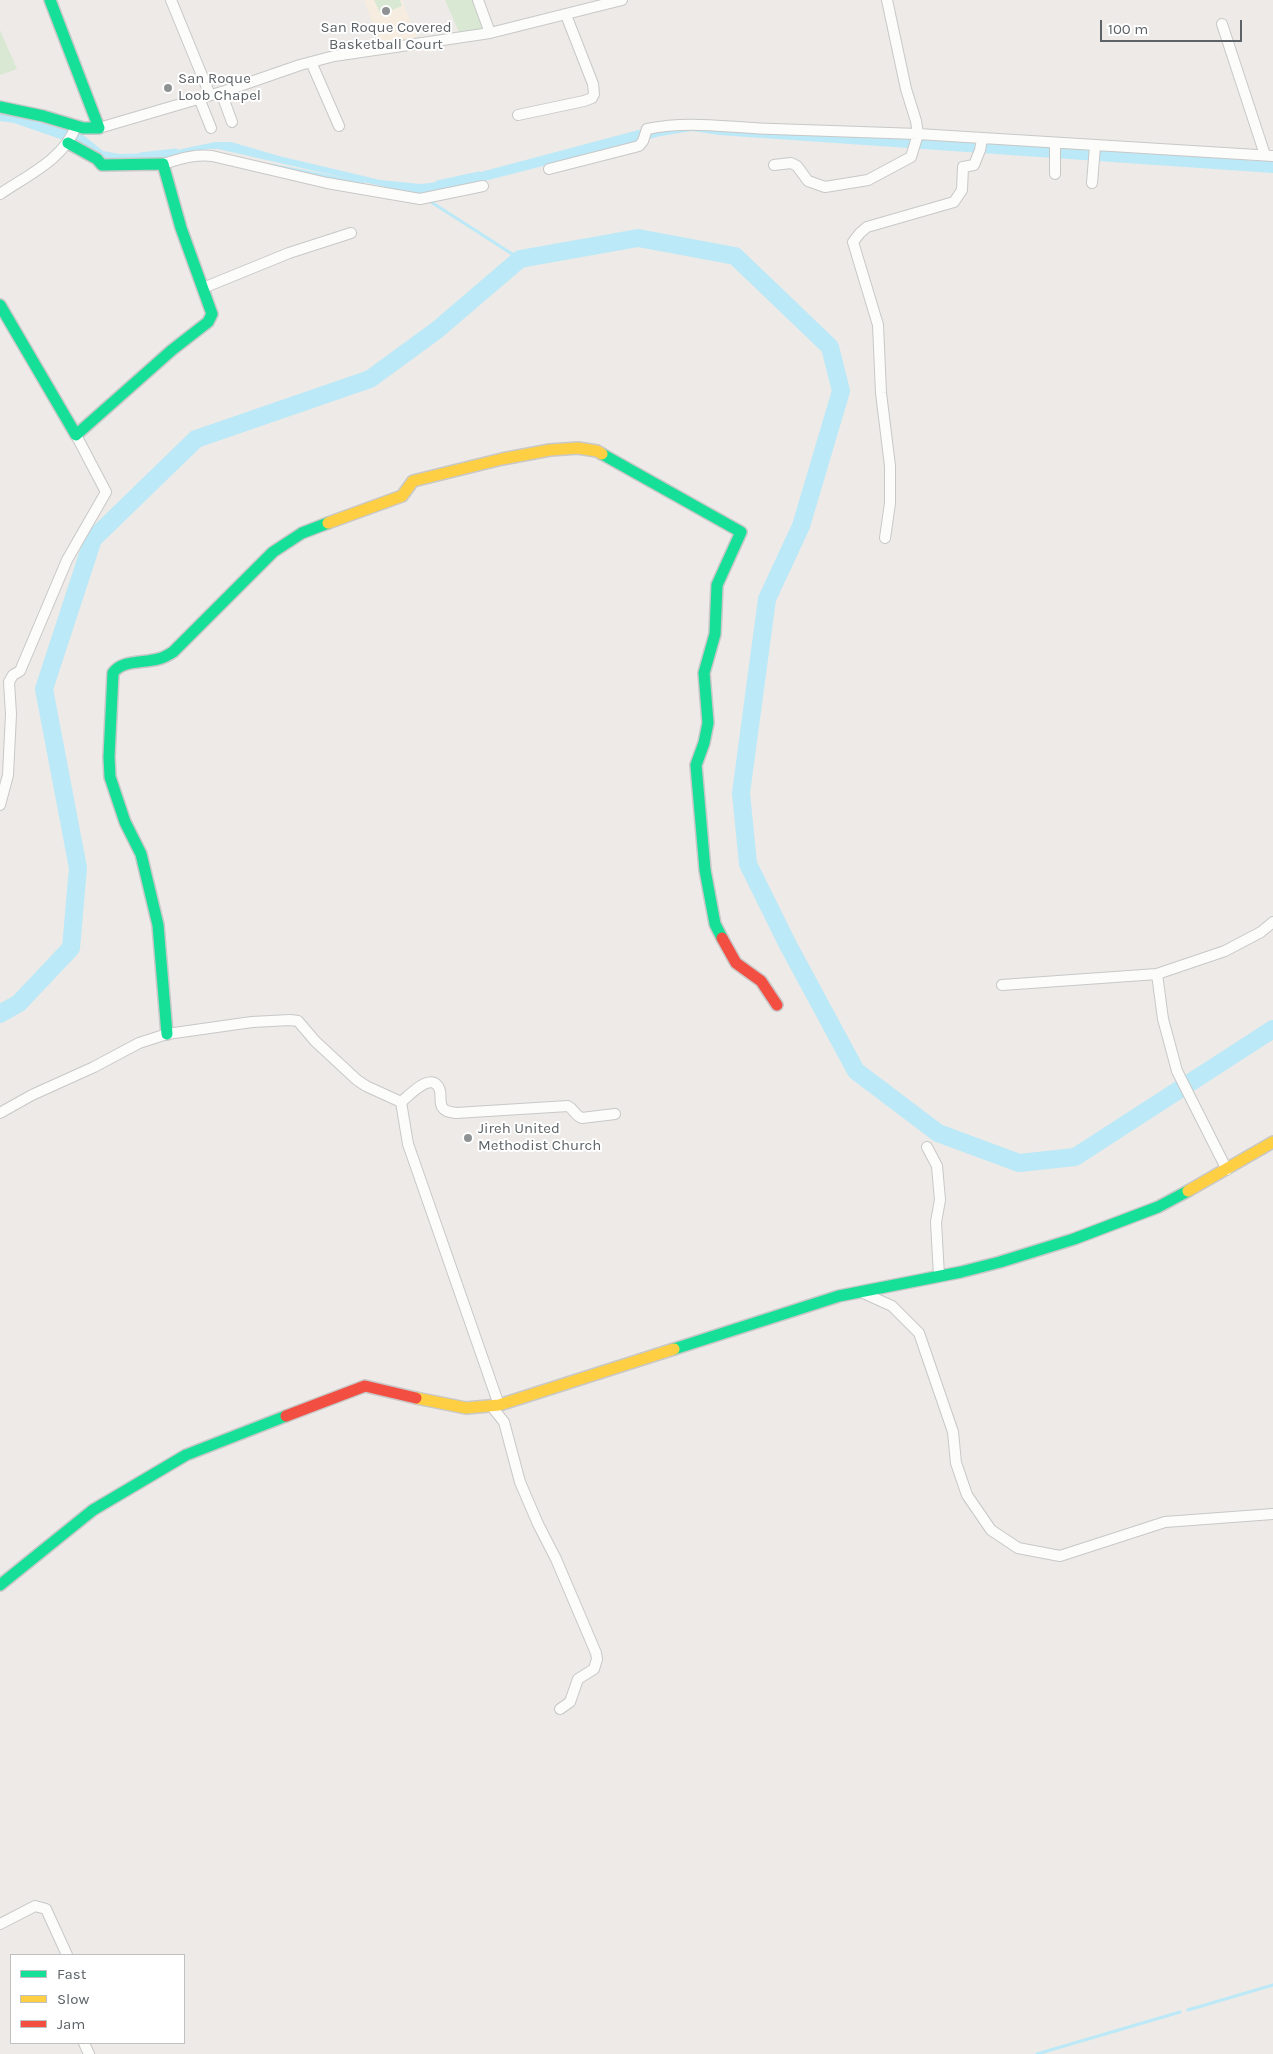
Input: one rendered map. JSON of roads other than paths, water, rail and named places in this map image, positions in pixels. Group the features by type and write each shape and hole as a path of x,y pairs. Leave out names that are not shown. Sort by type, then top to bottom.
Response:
{"street":[{"path":"50,0 99,128"},
{"path":"171,0 232,122"},
{"path":"478,0 490,33"},
{"path":"0,107 43,116 75,128 99,128 334,56 490,33 622,0"},
{"path":"774,165 791,163 797,166 808,181 825,186 868,180 910,157 916,140 916,120 906,88 887,0"},
{"path":"518,115 584,101 592,98 594,94 593,84 566,15"},
{"path":"549,169 639,146 647,129 685,123 1094,152 1269,156 1258,131 1222,24"},
{"path":"311,62 339,126"},
{"path":"199,98 211,128"},
{"path":"0,194 56,156 68,143 75,128"},
{"path":"68,143 98,159 102,165 163,164 187,156 212,156 327,183 420,199 483,186"},
{"path":"885,538 890,503 890,466 881,393 878,326 853,242 867,227 954,202 962,190 963,167 974,165 981,144"},
{"path":"1055,149 1055,174"},
{"path":"1092,183 1094,152"},
{"path":"76,435 172,350 208,322 212,314 181,228 163,164"},
{"path":"204,288 289,254 351,232"},
{"path":"0,305 76,435 106,492 67,560 20,671 12,675 9,682 12,714 8,775 0,805"},
{"path":"167,1034 158,925 141,854 125,822 110,777 109,757 113,673 116,668 122,665 161,659 173,652 273,552 302,534 402,496 413,481 502,459 550,450 578,448 597,451 741,532 717,585 715,634 704,673 708,723 704,743 696,765 705,870 716,924 736,963 761,981 777,1005"},
{"path":"1002,985 1157,974 1226,951 1261,932 1273,922"},
{"path":"1157,974 1164,1019 1177,1072 1227,1170"},
{"path":"0,1113 32,1095 94,1067 139,1043 167,1034 252,1022 298,1021 314,1041 357,1080 401,1102"},
{"path":"401,1102 422,1084 433,1082 438,1085 440,1090 441,1106 456,1113 568,1106 572,1108 577,1116 582,1118 616,1114"},
{"path":"401,1102 408,1144 495,1406 504,1422 520,1482 556,1559 596,1653 597,1659 594,1669 578,1679 570,1702 560,1709"},
{"path":"0,1586 93,1510 186,1455 365,1386 393,1390 459,1408 495,1406 796,1310 860,1292 1000,1262 1074,1239 1158,1207 1227,1170 1273,1142"},
{"path":"927,1147 937,1166 940,1200 936,1222 939,1276"},
{"path":"860,1292 892,1306 919,1333 953,1432 956,1463 967,1495 991,1530 1018,1548 1060,1556 1165,1522 1273,1514"},
{"path":"0,1924 35,1906 46,1910 67,1954"}],"water":[{"path":"0,111 83,135 103,151 119,154 163,153 215,142 231,142 279,156 380,180 421,184 447,181 646,128 689,119 802,126 923,139 1178,154 1255,161 1273,160 1273,173 719,135 692,131 661,136 445,191 419,194 218,149 208,149 164,160 103,159 72,143 14,123 0,121"}],"waterway":[{"path":"140,154 176,150"},
{"path":"271,165 363,183"},
{"path":"437,182 479,173"},
{"path":"428,200 520,259"},
{"path":"0,1014 19,1003 71,948 78,868 44,689 93,539 196,439 370,379 437,330 520,259 638,238 735,256 830,347 841,391 801,526 767,599 741,793 748,864 788,945 856,1071 938,1133 1019,1163 1075,1157 1273,1029"},
{"path":"1188,2010 1273,1985"},
{"path":"1037,2054 1180,2012"}],"place":[{"name":"San Roque Covered Basketball Court","path":"386,11"},
{"name":"San Roque Loob Chapel","path":"168,88"},
{"name":"Jireh United Methodist Church","path":"468,1138"}]}
